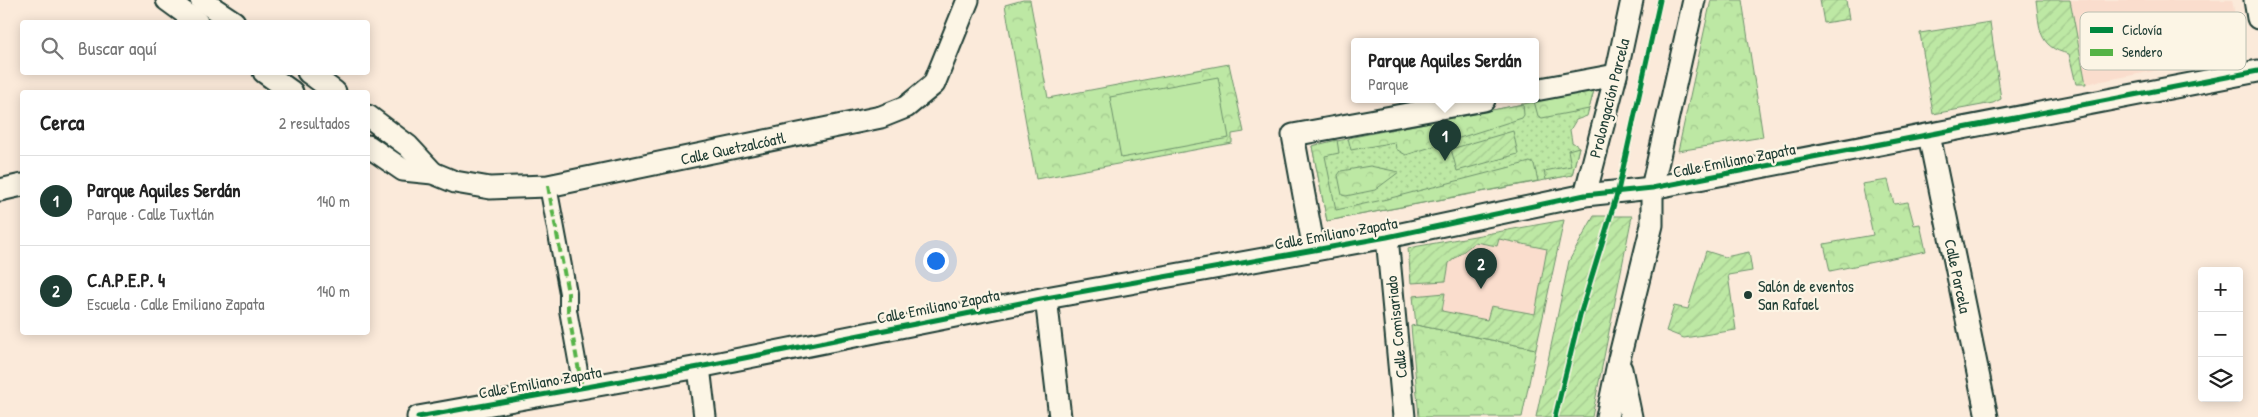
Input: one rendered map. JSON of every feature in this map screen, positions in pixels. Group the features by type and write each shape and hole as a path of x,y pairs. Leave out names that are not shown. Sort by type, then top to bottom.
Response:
{"street":[{"path":"168,0 195,20"},
{"path":"201,0 231,20"},
{"name":"Prolongación Parcela","path":"1585,195 1616,75 1632,0"},
{"path":"1607,417 1652,224 1652,188 1694,0"},
{"path":"2255,0 2258,18"},
{"name":"Calle Quetzalcóatl","path":"370,147 403,170 433,173 455,182 490,188 548,186 881,117 906,107 934,84 972,1"},
{"name":"Calle Emiliano Zapata","path":"418,417 699,367 1046,298 1387,237 1585,195 1652,188 2258,71"},
{"path":"269,75 286,86"},
{"path":"312,75 332,90"},
{"path":"1539,89 1616,75"},
{"path":"1314,250 1293,135 1468,103"},
{"name":"Calle Quetzalcóatl","path":"370,118 408,146 433,173"},
{"name":"Calle Parcela","path":"1929,134 1987,417"},
{"path":"0,190 20,185"},
{"path":"548,186 568,293 568,310 582,388"},
{"name":"Calle Comisariado","path":"1387,237 1404,417"},
{"path":"1046,298 1060,417"},
{"path":"1619,359 1630,417"},
{"path":"699,367 705,417"}],"shaded area":[{"path":"2070,0 2232,0 2234,12 2080,12 2080,52"},
{"path":"2083,70 2159,70 2086,84"},
{"path":"1564,220 1536,349 1416,325 1408,248"}],"green space":[{"path":"1030,0 1048,98 1229,64 1244,132 1232,134 1232,143 1036,179 1005,5"},
{"path":"1711,0 1742,0 1763,137 1678,151"},
{"path":"1820,0 1846,0 1849,19 1824,23"},
{"path":"2036,0 2070,0 2080,52 2080,70 2083,70 2086,84 2076,84 2069,54 2051,47 2042,35"},
{"path":"1990,22 2001,99 1993,103 1933,114 1920,33"},
{"path":"1218,77 1229,138 1121,158 1110,97"},
{"path":"1594,90 1587,116 1576,120 1570,130 1572,142 1579,147 1572,175 1327,221 1312,146 1529,103 1539,103 1539,101"},
{"path":"1594,90 1589,109 1542,118 1538,116 1535,103 1539,103 1539,100"},
{"path":"1523,104 1524,115 1522,118 1406,155 1396,149 1395,142 1351,150 1348,138"},
{"path":"1513,131 1518,154 1457,171 1451,149"},
{"path":"1337,140 1339,153 1325,156 1336,210 1387,199 1530,162 1534,164 1538,181 1327,221 1312,146"},
{"path":"1579,147 1572,175 1546,180 1544,171 1571,166 1568,150"},
{"path":"1370,166 1399,172 1375,190 1346,196 1342,195 1338,175 1341,171"},
{"path":"1888,180 1894,204 1908,202 1914,225 1920,224 1926,251 1830,271 1824,244 1873,235 1862,184"},
{"path":"1594,216 1632,216 1592,417 1536,417 1569,261"},
{"path":"1564,220 1536,349 1416,325 1413,296 1445,293 1442,311 1487,320 1491,306 1535,314 1547,249 1499,239 1497,246 1475,242 1449,263 1446,281 1411,283 1408,248"},
{"path":"1706,251 1725,257 1749,252 1752,271 1728,275 1736,330 1684,338 1666,331 1674,306 1688,309"},
{"path":"1416,325 1536,349 1522,417 1419,417 1411,326"}],"marked path":[{"path":"548,186 568,293 568,310 582,388"}],"cycle path":[{"path":"1555,417 1580,315 1618,191 1660,0"},
{"path":"418,417 699,367 1046,298 1387,237 1585,195 1652,188 2258,71"}],"place":[{"name":"Parque Aquiles Serdán","path":"1445,161"},
{"name":"C.A.P.E.P. 4","path":"1481,289"},
{"name":"Salón de eventos San Rafael","path":"1748,295"}]}
